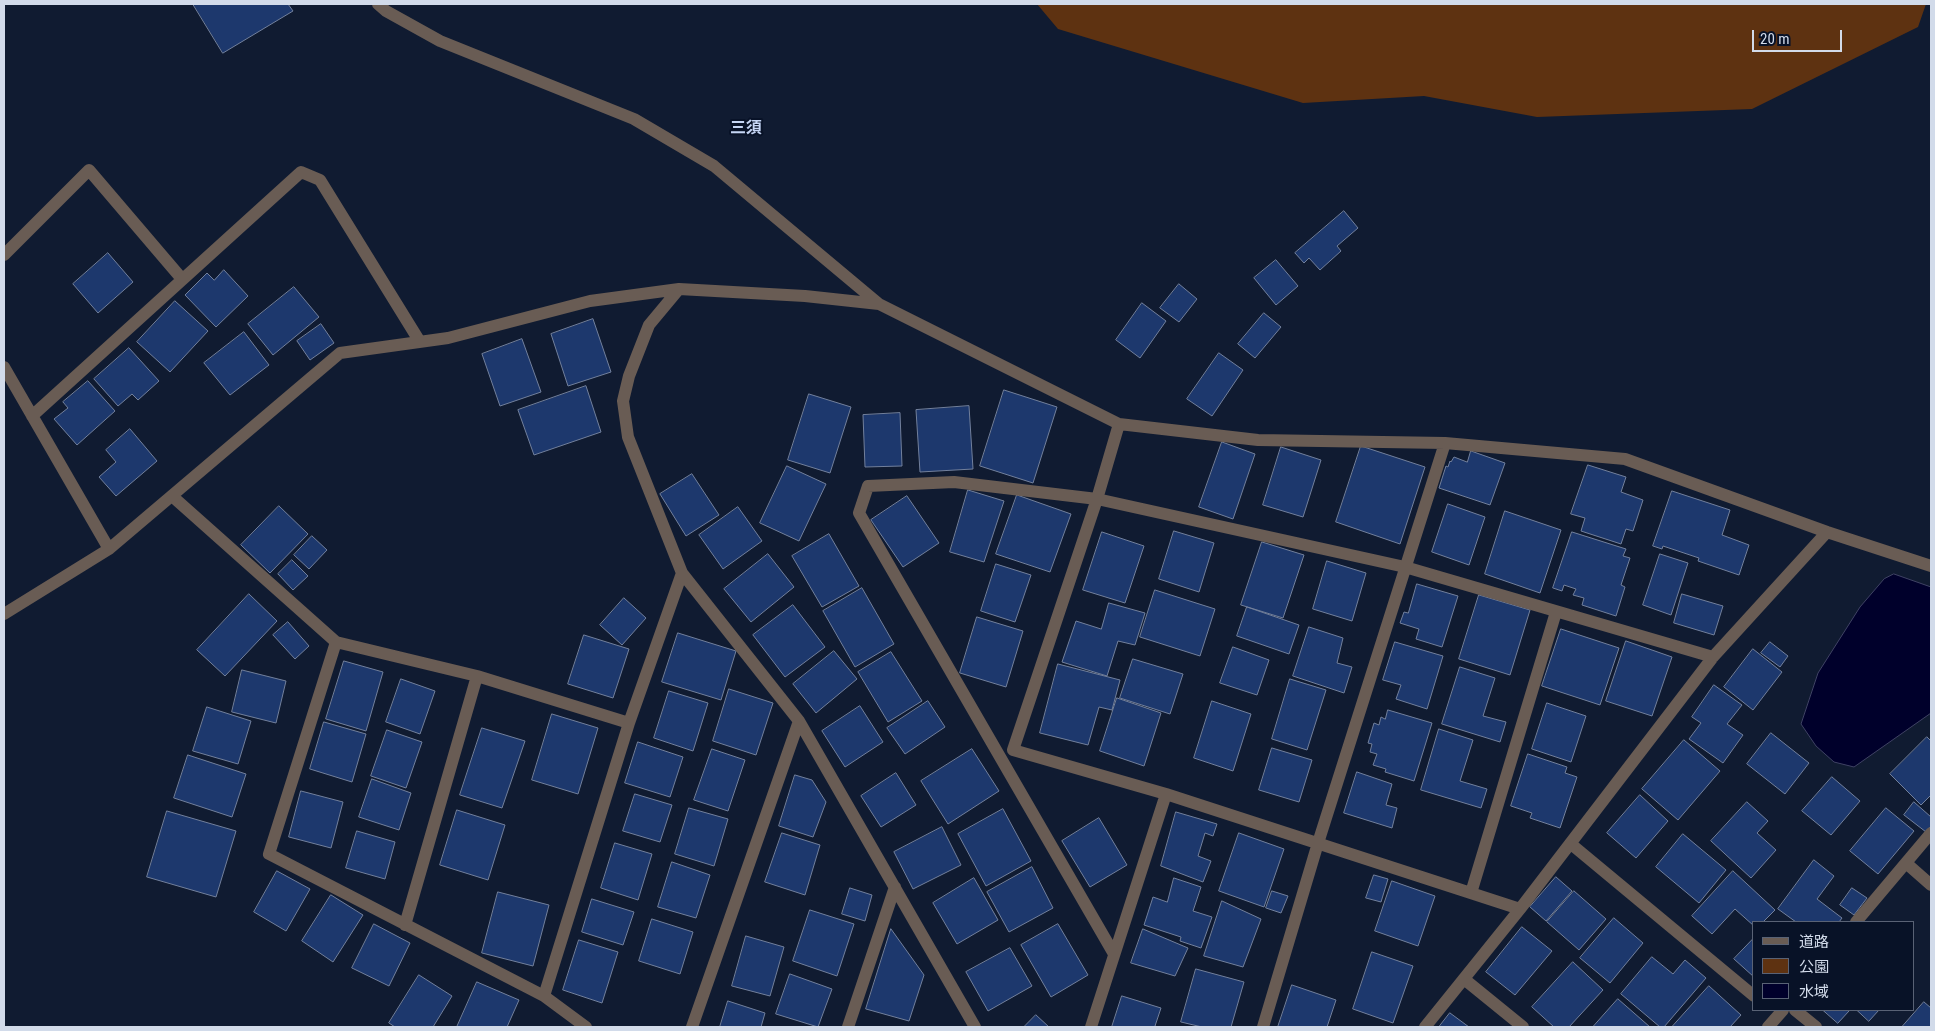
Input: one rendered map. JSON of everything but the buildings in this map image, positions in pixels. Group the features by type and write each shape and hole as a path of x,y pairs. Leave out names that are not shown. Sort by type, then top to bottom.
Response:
{"street":[{"path":"378,4 386,11 440,41 634,119 714,166 879,304 1120,424 1258,440 1445,443 1625,459 1827,532 1931,566"},
{"path":"4,255 89,170 182,279"},
{"path":"32,416 301,172 320,180 420,342"},
{"path":"4,614 109,549 340,353 448,338 590,301 678,288 805,296 879,304"},
{"path":"678,288 649,325 629,376 623,401 628,437 682,573 798,721 975,1027"},
{"path":"4,367 109,549"},
{"path":"1013,750 1097,499 1120,424"},
{"path":"1263,1027 1318,843 1445,443"},
{"path":"1114,954 859,513 868,486 954,482 1097,499 1405,567 1713,658"},
{"path":"172,496 336,642 478,676 629,723"},
{"path":"1425,1027 1571,844 1713,658 1827,532"},
{"path":"544,996 629,723 682,573"},
{"path":"1471,893 1556,612"},
{"path":"336,642 269,854 544,996 586,1027"},
{"path":"405,924 478,676"},
{"path":"692,1027 798,721"},
{"path":"1000,756 1013,750 1166,794 1520,909"},
{"path":"1091,1027 1166,794"},
{"path":"1857,921 1931,833"},
{"path":"1571,844 1752,994"},
{"path":"1906,863 1931,885"},
{"path":"848,1027 895,887"},
{"path":"1464,979 1523,1027"},
{"path":"1796,1011 1816,1027"},
{"path":"1768,1027 1777,1012"}],"green space":[{"path":"1037,4 1926,4 1918,27 1752,109 1537,117 1424,96 1303,103 1058,29"}],"water":[{"path":"1894,574 1931,587 1931,713 1854,767 1834,762 1816,746 1801,724 1818,673 1860,607 1884,579"}],"district":[{"name":"三須","path":"746,129"}]}
